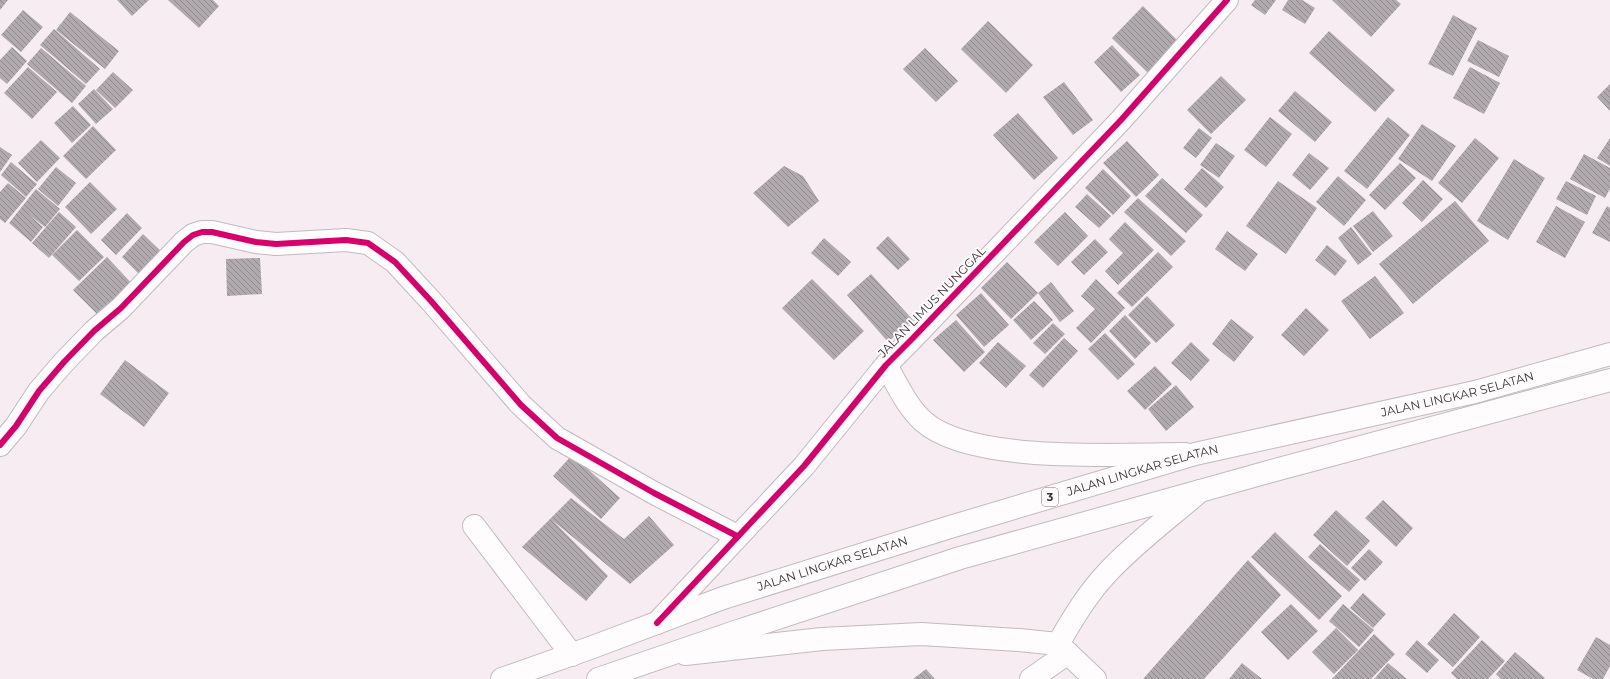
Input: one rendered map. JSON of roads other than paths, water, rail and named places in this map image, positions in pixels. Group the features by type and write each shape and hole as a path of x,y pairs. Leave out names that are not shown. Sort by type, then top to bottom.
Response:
{"street":[{"name":"JALAN LIMUS NUNGGAL","path":"657,623 804,466 886,365 914,338 1121,120 1227,0"},
{"path":"0,444 16,426 39,391 64,362 121,308 184,242 193,235 202,232 212,232 256,242 276,244 346,240 368,244 395,262 431,301 521,405 558,438 654,493 737,536"},
{"name":"JALAN LINGKAR SELATAN","path":"502,679 723,598 942,529 1195,454 1474,392 1610,354"},
{"path":"886,365 910,408 925,422 944,435 973,444 1004,449 1065,455 1195,454"},
{"name":"JALAN LINGKAR SELATAN","path":"598,679 960,558 1610,380"},
{"path":"1031,679 1063,648 1077,610 1107,572 1135,545 1200,492"},
{"path":"474,526 572,654"},
{"path":"664,656 822,639 921,634 1019,640 1063,648 1095,679"}]}
